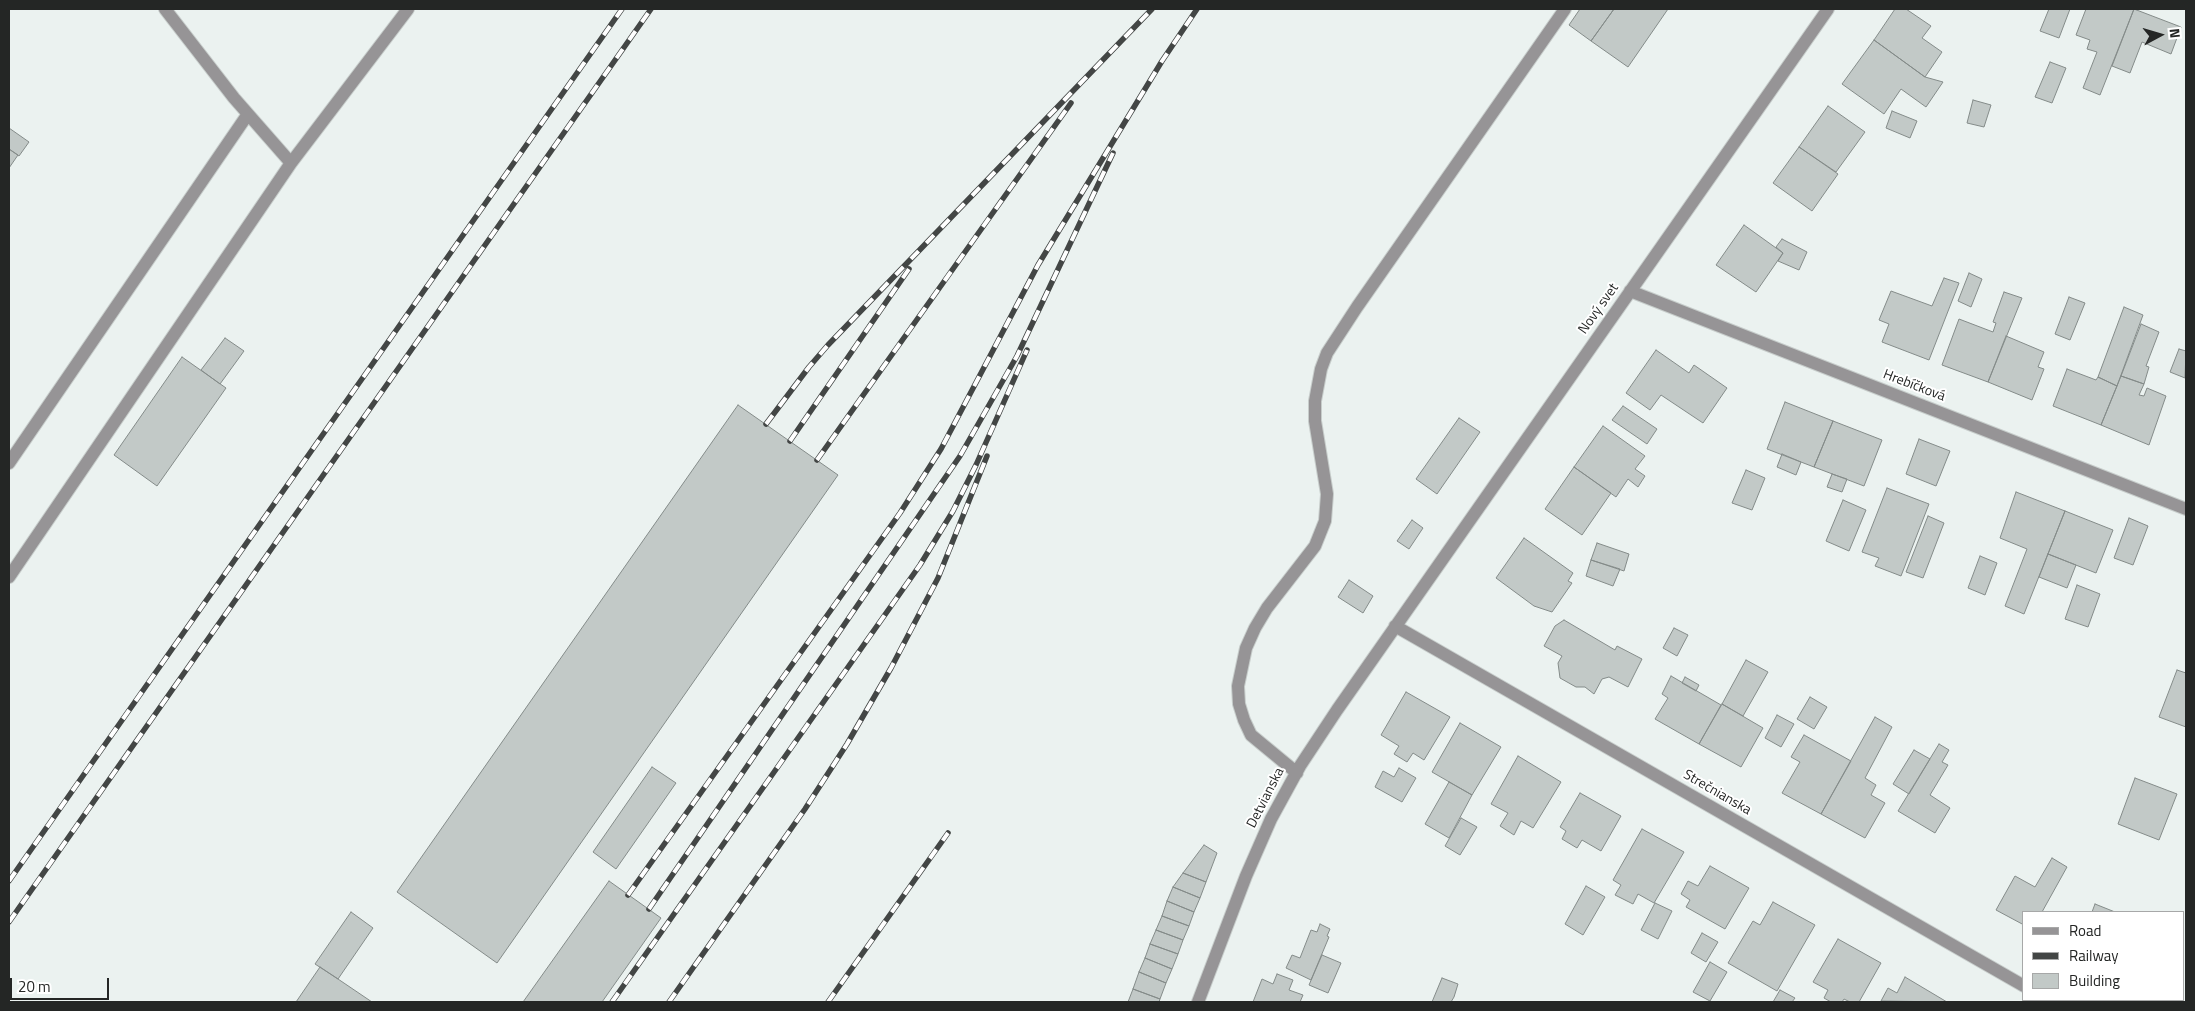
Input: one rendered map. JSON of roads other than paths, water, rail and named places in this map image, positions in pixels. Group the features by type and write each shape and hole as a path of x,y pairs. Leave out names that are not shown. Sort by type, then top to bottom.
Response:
{"street":[{"path":"166,9 248,114 291,163"},
{"path":"9,577 291,163 408,9"},
{"path":"1297,773 1251,734 1241,712 1238,686 1246,648 1255,628 1267,608 1315,546 1325,521 1327,494 1315,421 1315,401 1321,369 1328,353 1357,308 1565,9"},
{"name":"Nový svet","path":"1395,626 1828,9"},
{"path":"9,463 248,114"},
{"name":"Hrebíčková","path":"1630,291 2186,509"},
{"name":"Detvianska","path":"1198,1002 1270,819 1337,710 1395,626"},
{"name":"Strečnianska","path":"1395,626 2022,985"}],"railway":[{"path":"9,881 622,9"},
{"path":"9,922 651,9"},
{"path":"766,424 828,345 1152,9"},
{"path":"628,895 900,513 941,449 1038,265 1162,61 1197,9"},
{"path":"817,460 1071,103"},
{"path":"649,909 960,456 1017,356 1113,153"},
{"path":"790,441 909,269"},
{"path":"612,1002 920,565 953,511 976,465 1027,350"},
{"path":"669,1002 805,809 847,744 891,668 938,578 987,456"},
{"path":"828,1002 948,833"}]}
